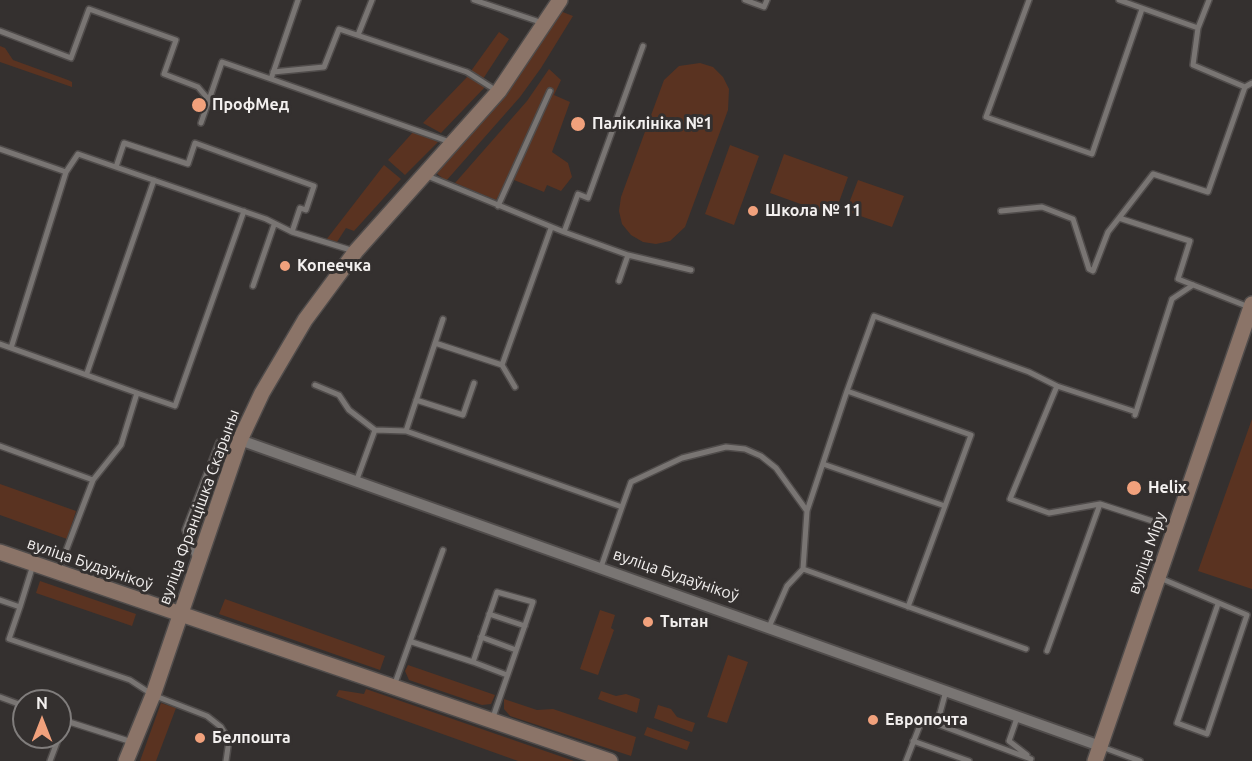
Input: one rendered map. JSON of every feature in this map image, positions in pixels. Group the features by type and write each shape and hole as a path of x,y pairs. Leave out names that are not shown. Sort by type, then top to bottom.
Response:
{"main road":[{"name":"вуліца Францішка Скарыны","path":"126,761 153,694 240,440 262,393 305,320 356,251 499,91 560,0"},
{"name":"вуліца Міру","path":"1098,754 1252,306"},
{"name":"вуліца Будаўнікоў","path":"0,552 610,761"}],"street":[{"name":"вуліца Будаўнікоў","path":"240,440 946,691 1017,718 1098,754"}],"lane":[{"path":"0,31 71,58 89,9 88,0"},
{"path":"271,79 298,0"},
{"path":"358,35 372,0"},
{"path":"474,0 545,24"},
{"path":"745,0 765,7 767,0"},
{"path":"1029,0 986,117 1092,154 1142,9"},
{"path":"1119,0 1198,28"},
{"path":"1209,0 1198,28 1193,66 1245,87"},
{"path":"89,9 176,40 164,74 198,87 209,100"},
{"path":"273,72 324,67 339,29 467,72 499,91"},
{"path":"564,232 578,194 588,198 643,46"},
{"path":"201,123 222,62 452,142"},
{"path":"1001,211 1042,207 1074,219 1089,269 1093,271 1108,232 1153,174 1208,192 1245,87 1252,83"},
{"path":"498,206 550,91"},
{"path":"116,167 124,142 188,164 195,142 314,186 306,210 300,208 292,232"},
{"path":"0,149 66,172"},
{"path":"11,348 66,172 78,154 266,219 292,232 356,251"},
{"path":"425,175 551,228 628,255 691,270"},
{"path":"87,373 154,180"},
{"path":"0,344 175,406 243,211"},
{"path":"1119,218 1190,241 1178,279 1252,306"},
{"path":"253,286 274,225"},
{"path":"502,365 551,228"},
{"path":"619,282 628,255"},
{"path":"769,627 787,586 803,569 807,511 874,316 1134,413 1172,299 1193,285"},
{"path":"406,431 443,319"},
{"path":"435,343 502,365 515,387"},
{"path":"416,400 463,416 474,383"},
{"path":"315,386 339,395 349,410 375,430 406,431 622,507"},
{"path":"1057,386 1010,499 1048,513 1100,504 1175,528"},
{"path":"847,391 970,435 908,607"},
{"path":"58,571 93,480 122,444 137,393"},
{"path":"1136,402 1141,396"},
{"path":"356,482 375,430"},
{"path":"197,562 185,530 219,442 240,440"},
{"path":"0,446 93,480"},
{"path":"601,567 631,482 682,458 726,447 745,450 761,456 776,468 807,511"},
{"path":"823,464 945,506"},
{"path":"1047,651 1100,504"},
{"path":"394,688 443,550"},
{"path":"34,563 9,639 130,680 153,694 207,716 221,727 229,740 226,761"},
{"path":"803,569 1026,650"},
{"path":"1158,578 1247,615 1207,734 1177,723 1218,604"},
{"path":"473,662 497,592 533,602 492,721"},
{"path":"0,600 20,607"},
{"path":"489,614 525,626"},
{"path":"481,637 516,650"},
{"path":"412,642 507,675"},
{"path":"937,724 946,691"},
{"path":"1017,718 1010,741 1031,760"},
{"path":"906,761 922,720 1031,760"},
{"path":"72,723 134,742"},
{"path":"913,741 969,761"},
{"path":"1098,754 1140,761"}],"shaded area":[{"path":"560,11 573,16 541,68 520,97 446,181 435,172"},
{"path":"499,32 509,39 483,79 471,71"},
{"path":"0,46 5,48 13,60 68,80 72,82 72,87 0,62"},
{"path":"700,63 713,67 723,77 729,89 728,110 685,227 670,241 656,244 643,242 631,235 622,224 619,211 621,197 664,80 679,66"},
{"path":"549,69 561,80 554,95 570,102 552,152 568,163 572,177 561,191 547,185 544,192 509,178 496,200 455,183 527,101"},
{"path":"468,76 485,87 441,133 423,123"},
{"path":"414,131 438,142 405,175 388,160"},
{"path":"730,145 759,156 734,225 705,214"},
{"path":"784,154 848,177 834,216 770,193"},
{"path":"384,165 401,179 354,231 346,228 337,242 326,240"},
{"path":"858,180 904,196 892,227 846,211"},
{"path":"1252,419 1252,589 1198,571"},
{"path":"0,484 76,511 67,539 0,515"},
{"path":"40,581 136,614 132,626 36,593"},
{"path":"225,599 385,656 380,670 219,614"},
{"path":"600,610 615,615 611,628 614,630 598,675 580,669"},
{"path":"728,655 748,662 727,723 707,717"},
{"path":"408,665 495,695 491,704 482,705 409,680 405,671"},
{"path":"366,689 574,761 518,761 336,696 339,690 364,694"},
{"path":"601,691 616,696 626,694 640,699 637,713 598,699"},
{"path":"504,699 537,710 553,709 636,737 631,756 510,716 504,709"},
{"path":"161,703 176,708 156,761 140,761"},
{"path":"658,705 671,709 677,717 695,723 692,732 654,718"},
{"path":"647,727 690,742 687,750 644,735"}],"place":[{"name":"ПрофМед","path":"199,105"},
{"name":"Паліклініка №1","path":"578,124"},
{"name":"Школа № 11","path":"753,211"},
{"name":"Копеечка","path":"285,266"},
{"name":"Helix","path":"1134,488"},
{"name":"Тытан","path":"648,622"},
{"name":"Европочта","path":"873,720"},
{"name":"Белпошта","path":"200,738"}]}
